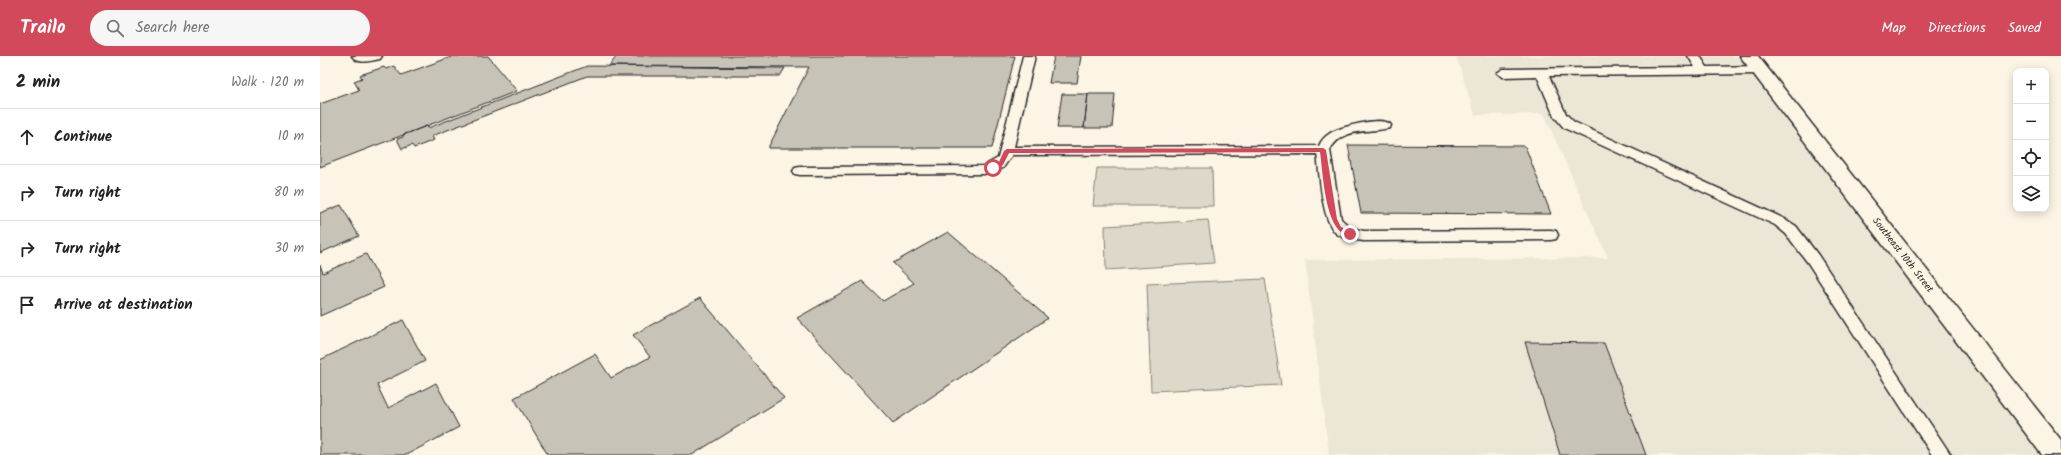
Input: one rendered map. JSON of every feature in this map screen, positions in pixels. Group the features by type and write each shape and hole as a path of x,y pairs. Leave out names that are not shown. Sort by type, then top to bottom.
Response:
{"street":[{"name":"Southeast 10th Street","path":"1755,63 2057,455"}],"lane":[{"path":"800,172 984,170 1001,164 1007,151 1029,56"},
{"path":"1694,56 1704,71"},
{"path":"1503,73 1704,71 1755,63"},
{"path":"1541,72 1560,116 1569,125 1760,211 1791,230 1813,259 1942,455"},
{"path":"1385,125 1367,126 1341,132 1332,137 1325,144 1323,150 1334,219 1339,228 1350,234 1364,236 1551,235"},
{"path":"1007,151 1323,150"}],"shaded area":[{"path":"1456,56 1749,56 2056,455 1329,455 1305,260 1608,258 1544,114 1475,115"},
{"path":"1097,168 1212,168 1213,206 1093,206"},
{"path":"1208,220 1214,263 1106,270 1105,226"},
{"path":"1265,279 1281,385 1151,391 1147,284"}],"building":[{"path":"454,56 488,56 517,91 320,167 320,104 359,90 354,81 362,78 360,75 384,67 386,69 394,66 401,75"},
{"path":"617,56 1015,56 992,148 768,148 809,67 609,66"},
{"path":"1054,56 1081,56 1077,83 1049,83"},
{"path":"587,66 785,68 780,76 587,76 432,136 434,140 414,148 412,145 402,149 397,139 403,137 403,135 427,126 428,128"},
{"path":"1062,94 1088,94 1084,128 1057,128"},
{"path":"1088,94 1115,94 1112,128 1084,128"},
{"path":"1348,145 1525,146 1551,214 1361,213"},
{"path":"341,205 359,236 320,253 320,213"},
{"path":"948,232 1048,318 893,423 797,318 862,281 883,301 914,283 893,263"},
{"path":"366,254 384,287 320,316 320,265 323,273"},
{"path":"700,298 784,398 692,455 548,455 514,398 595,354 611,378 650,357 633,335"},
{"path":"403,320 425,361 377,385 388,408 436,383 459,427 406,455 320,455 320,360"},
{"path":"1525,342 1604,343 1646,455 1560,455"}],"route":[{"path":"993,168 1001,164 1007,151 1323,150 1334,219 1339,228 1350,234"}]}
